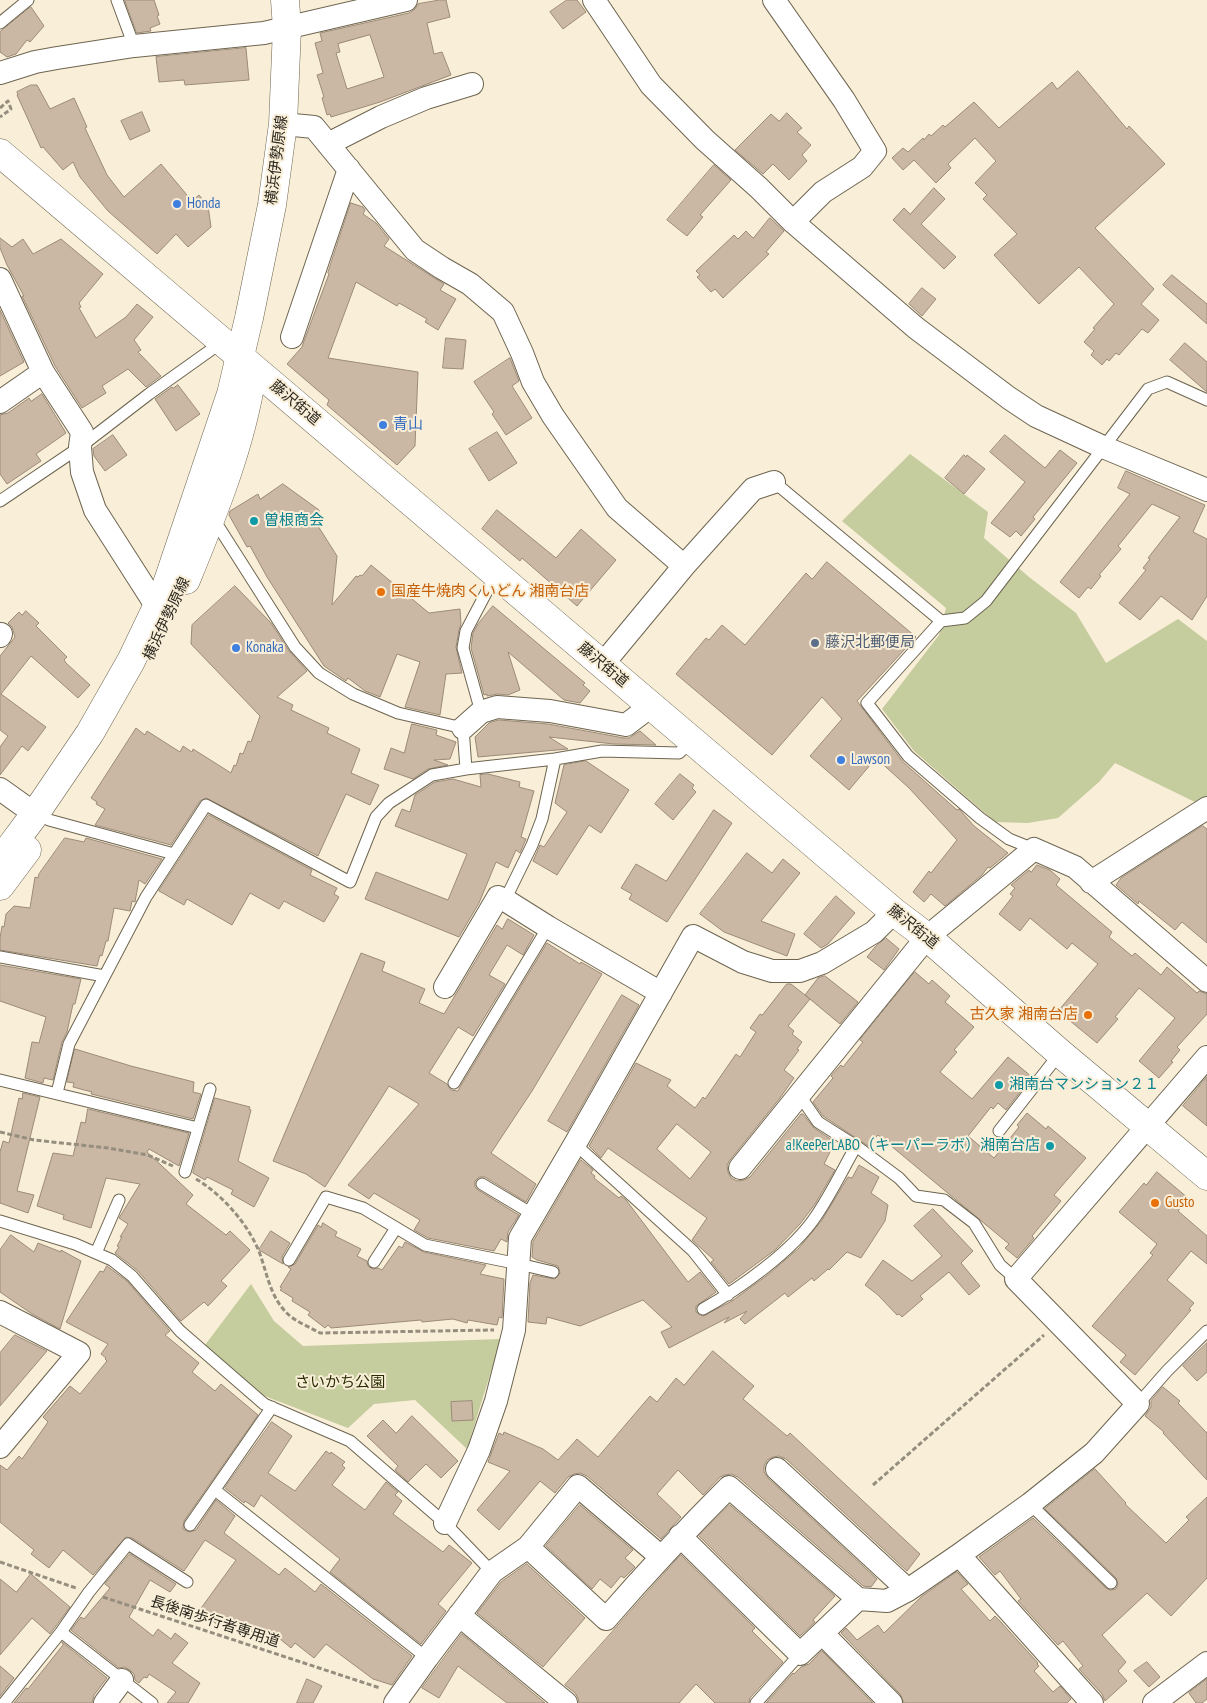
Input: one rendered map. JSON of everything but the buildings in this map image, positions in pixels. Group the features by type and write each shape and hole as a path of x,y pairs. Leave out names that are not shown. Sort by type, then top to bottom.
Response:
{"main road":[{"name":"横浜伊勢原線","path":"0,886 42,817 131,661 157,607 165,590 225,412 249,318 272,205 283,124 287,28 285,0"},
{"name":"藤沢街道","path":"0,153 692,742 927,938 1207,1176"},
{"name":"横浜伊勢原線","path":"0,861 42,817 101,743 142,671 178,599 212,516 247,407 238,356"}],"street":[{"path":"0,73 34,62 134,46 264,33 406,0"},
{"path":"594,0 651,85 705,140 759,188 793,222 916,328 1036,416 1103,447 1207,490"},
{"path":"774,0 844,100 875,151 862,167 823,192 793,222"},
{"path":"328,144 381,117 426,98 472,84"},
{"path":"283,124 314,127 416,250 470,284 502,312 522,353 533,382 553,416 618,508 684,566"},
{"path":"292,337 349,169"},
{"path":"0,279 43,372 82,432 80,447 82,472 95,510 157,607"},
{"path":"0,402 43,372"},
{"path":"602,664 684,566 753,489 774,482"},
{"path":"464,728 482,712 497,707 550,711 626,725 651,706"},
{"path":"0,789 42,817"},
{"path":"1091,882 1207,808"},
{"path":"740,1168 927,938 1034,849 1074,867 1207,981"},
{"path":"445,987 498,897 661,993"},
{"path":"445,1523 479,1450 496,1401 514,1330 520,1238 693,936 743,962 772,971 800,971 822,963 874,932 894,912"},
{"path":"528,1548 606,1618 660,1556 729,1487 858,1599 887,1601 908,1590 1030,1504 1094,1453 1138,1404 1016,1279 1207,1057"},
{"path":"0,1312 79,1353 0,1447"},
{"path":"777,1469 908,1590"},
{"path":"398,1699 492,1572 528,1548 578,1486 660,1556"},
{"path":"680,1536 800,1654 858,1599"},
{"path":"959,1555 1092,1703"},
{"path":"459,1615 566,1703"},
{"path":"823,1634 892,1703"},
{"path":"1154,1703 1207,1663"},
{"path":"105,1703 122,1680"}],"lane":[{"path":"0,23 28,0"},
{"path":"117,0 134,46"},
{"path":"0,500 80,447 149,394 238,356"},
{"path":"1034,849 1009,839 980,818 908,756 867,703 941,621 965,618 986,601 1148,389 1167,382 1207,400"},
{"path":"774,482 941,621"},
{"path":"212,516 294,647 319,673 353,694 398,713 464,728 466,769"},
{"path":"482,712 463,648 466,631 496,574"},
{"path":"57,1093 69,1044 104,976 146,897 206,805 350,882 376,817 390,803 432,775 602,752 679,753 692,742"},
{"path":"505,900 532,845 542,819 554,759"},
{"path":"42,817 174,854"},
{"path":"454,1083 548,927"},
{"path":"0,957 104,976"},
{"path":"999,1132 1060,1053"},
{"path":"0,1080 198,1128"},
{"path":"186,1172 210,1088"},
{"path":"800,1096 818,1122 856,1146 899,1178 916,1196 944,1200 974,1223 1000,1265 1016,1279"},
{"path":"575,1144 693,1251 728,1295"},
{"path":"703,1309 728,1295 789,1247 815,1217 856,1146"},
{"path":"482,1184 534,1215"},
{"path":"289,1260 326,1197 363,1208 425,1245 553,1272"},
{"path":"96,1253 119,1200"},
{"path":"0,1221 75,1244 112,1260 132,1276 180,1331 264,1404 350,1441 445,1523 492,1572"},
{"path":"374,1262 396,1228"},
{"path":"1138,1404 1167,1371 1207,1331"},
{"path":"190,1525 272,1406"},
{"path":"215,1490 427,1658"},
{"path":"1030,1504 1111,1583"},
{"path":"4,1703 128,1544 187,1582"},
{"path":"61,1632 152,1703"},
{"path":"756,1703 800,1654"}],"path":[{"path":"0,108 8,101 11,109 0,117"},
{"path":"0,1132 34,1140 108,1148 148,1155 186,1172 207,1185 246,1227 259,1253 274,1297 285,1312 296,1321 320,1333 514,1330"},
{"path":"873,1485 1058,1322"},
{"name":"長後南歩行者専用道","path":"0,1562 398,1699"}],"green space":[{"path":"910,454 988,512 984,538 1029,577 1076,613 1106,663 1178,619 1207,641 1207,797 1199,804 1115,763 1099,782 1058,818 1028,823 995,822 914,751 882,709 939,635 946,608 842,521"},
{"name":"さいかち公園","path":"251,1284 274,1321 303,1346 501,1339 467,1449 415,1400 374,1404 348,1428 262,1395 205,1345"}],"place":[{"name":"Honda","path":"177,204"},
{"name":"青山","path":"383,425"},
{"name":"曽根商会","path":"254,521"},
{"name":"国産牛焼肉くいどん 湘南台店","path":"381,592"},
{"name":"藤沢北郵便局","path":"815,643"},
{"name":"Konaka","path":"236,648"},
{"name":"Lawson","path":"841,760"},
{"name":"古久家 湘南台店","path":"1088,1015"},
{"name":"湘南台マンション２１","path":"999,1085"},
{"name":"a!KeePerLABO（キーパーラボ）湘南台店","path":"1050,1146"},
{"name":"Gusto","path":"1155,1203"}]}
